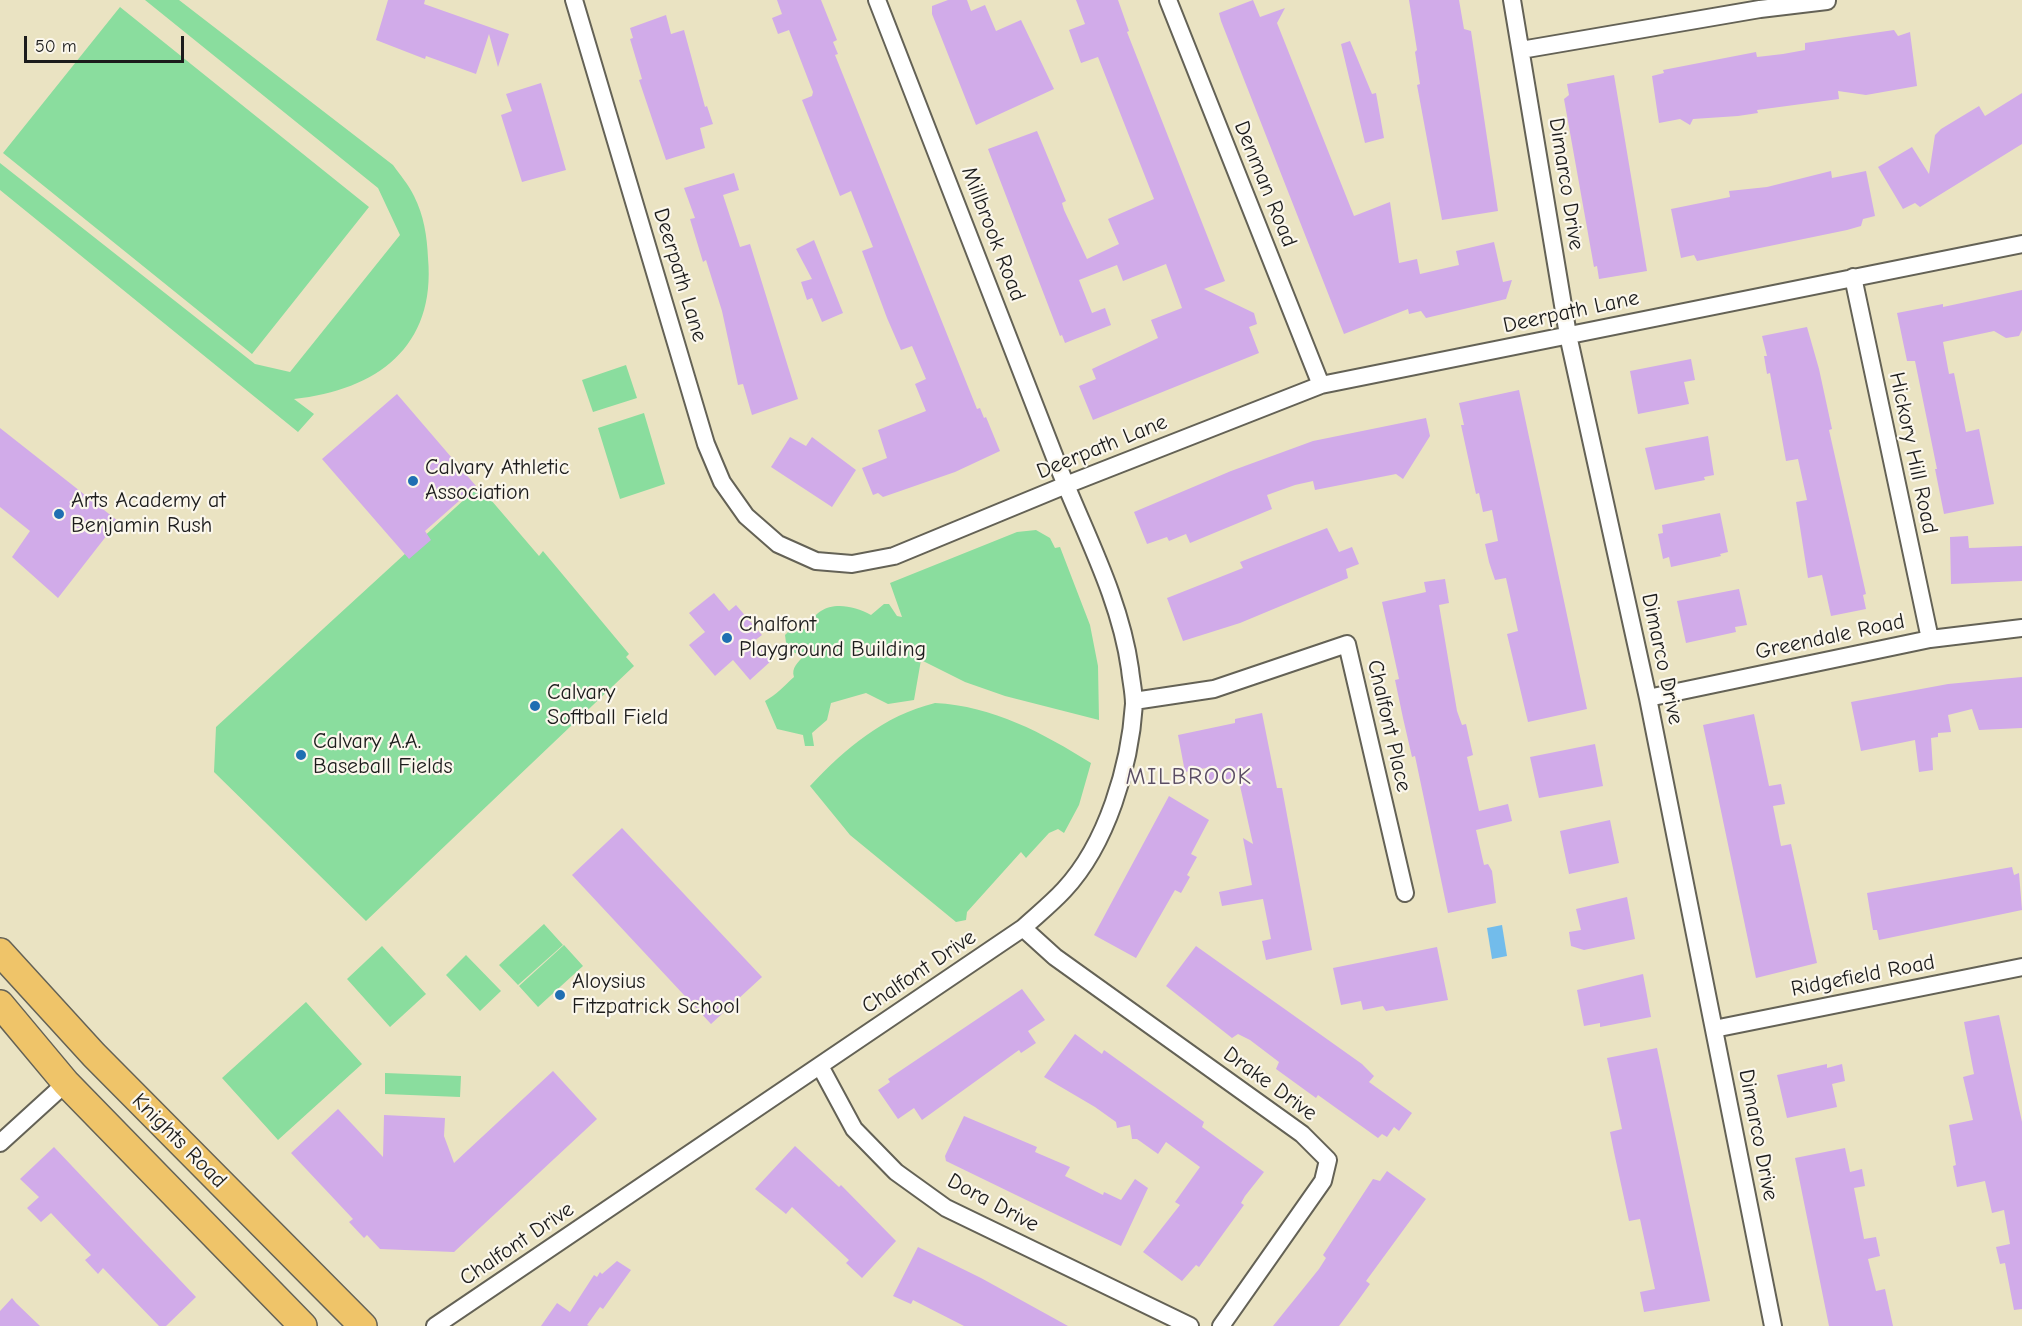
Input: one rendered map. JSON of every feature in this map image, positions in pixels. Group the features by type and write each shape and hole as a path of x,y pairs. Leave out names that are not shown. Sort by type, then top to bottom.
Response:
{"main road":[{"name":"Knights Road","path":"0,952 94,1055 363,1326"},
{"name":"Knights Road","path":"0,1004 66,1083 303,1326"}],"street":[{"name":"Deerpath Lane","path":"574,0 706,444 722,482 746,516 778,544 816,561 852,564 894,556 1066,485 1321,385 2022,244"},
{"name":"Millbrook Road","path":"877,0 1066,485"},
{"name":"Denman Road","path":"1168,0 1321,385"},
{"name":"Dimarco Drive","path":"1512,0 1568,335 1648,698 1773,1326"},
{"path":"1521,50 1759,5 1827,1"},
{"name":"Hickory Hill Road","path":"1853,277 1930,639"},
{"name":"Chalfont Drive","path":"435,1326 1023,928 1065,889 1090,852 1112,808 1128,758 1134,701 1128,653 1118,617 1105,577 1066,485"},
{"name":"Greendale Road","path":"1648,698 1930,639 2022,628"},
{"name":"Chalfont Place","path":"1134,701 1214,689 1347,644 1405,893"},
{"name":"Drake Drive","path":"1023,928 1055,957 1302,1134 1329,1160 1323,1181 1221,1326"},
{"name":"Ridgefield Road","path":"1714,1029 2022,967"},
{"name":"Dora Drive","path":"820,1066 854,1129 896,1172 946,1208 1190,1326"},
{"path":"0,1143 66,1083"}],"green space":[{"path":"145,0 179,0 393,165 410,188 420,211 427,242 428,289 422,316 411,339 395,358 375,374 351,386 294,399 314,414 298,432 0,190 0,163 255,364 290,372 400,235 378,188"},
{"path":"120,7 369,207 252,354 3,153"},
{"path":"626,365 637,398 593,412 582,380"},
{"path":"644,413 665,484 620,499 598,428"},
{"path":"479,486 539,556 543,551 629,654 626,657 634,666 366,921 214,772 216,727"},
{"path":"1036,530 1050,538 1055,548 1060,547 1090,625 1098,666 1099,720 1005,696 965,682 921,660 914,700 888,704 866,693 831,703 827,720 812,733 814,746 805,746 803,735 777,729 765,701 794,677 794,668 804,656 787,650 785,635 790,630 801,628 808,630 818,613 834,606 853,608 871,615 884,604 889,604 897,616 902,617 890,583 1017,532"},
{"path":"935,703 977,709 997,715 1055,741 1091,763 1079,805 1064,833 1058,829 1049,833 1026,858 1021,852 967,912 966,920 956,922 850,835 810,786 866,735 899,716"},
{"path":"544,924 563,945 518,985 499,965"},
{"path":"564,945 583,966 538,1007 519,986"},
{"path":"382,946 426,994 390,1027 347,979"},
{"path":"466,955 501,991 480,1011 446,975"},
{"path":"306,1002 362,1064 278,1140 222,1078"},
{"path":"385,1073 461,1076 460,1097 385,1094"}],"water":[{"path":"1502,925 1507,956 1492,959 1487,928"}],"building":[{"path":"388,0 425,0 424,4 509,34 498,67 489,34 476,74 426,56 425,59 376,40"},
{"path":"777,0 821,0 837,40 833,42 838,54 835,55 977,409 980,408 984,418 986,417 1000,451 955,472 883,497 878,493 873,495 862,468 887,458 878,430 926,411 915,384 926,379 912,346 901,350 887,318 862,251 873,247 851,191 840,196 802,100 812,96 813,92 789,30 778,34 772,18 782,14"},
{"path":"948,0 967,0 971,11 985,5 996,31 1021,20 1054,89 976,125 932,14 932,6"},
{"path":"1076,0 1118,0 1129,31 1127,32 1225,281 1204,289 1254,313 1257,324 1249,327 1259,353 1093,420 1079,386 1096,379 1092,369 1158,338 1151,320 1182,308 1166,264 1123,281 1117,265 1079,280 1092,313 1105,308 1111,325 1065,343 1062,335 1060,336 988,149 1037,131 1066,201 1062,203 1064,210 1087,259 1119,244 1108,219 1154,199 1098,57 1081,63 1069,30 1085,24"},
{"path":"1253,0 1260,17 1285,8 1277,23 1354,216 1390,202 1399,263 1417,259 1420,274 1459,265 1456,251 1494,242 1503,282 1512,280 1506,299 1426,318 1421,311 1409,314 1408,309 1344,334 1221,21 1219,13"},
{"path":"1409,0 1459,0 1464,29 1471,31 1498,211 1442,220 1417,85 1420,84 1415,52 1417,50"},
{"path":"666,15 671,34 684,30 705,107 707,106 713,124 700,128 705,148 666,160 639,80 642,79 630,39 633,38 630,28"},
{"path":"1894,30 1898,36 1910,32 1917,86 1866,95 1838,91 1839,99 1757,110 1758,113 1738,116 1693,119 1690,125 1680,119 1659,123 1652,76 1664,73 1663,70 1756,52 1757,57 1783,54 1805,50 1805,43"},
{"path":"1350,41 1372,94 1376,93 1384,138 1365,143 1341,44"},
{"path":"1614,75 1647,271 1599,279 1597,266 1594,267 1564,99 1569,95 1567,84"},
{"path":"541,83 566,170 522,182 501,115 512,111 506,94"},
{"path":"2022,93 2022,144 1920,207 1915,203 1903,209 1878,167 1912,147 1929,174 1935,135 1941,129 1979,106 1985,116"},
{"path":"1831,171 1832,178 1866,171 1875,216 1863,219 1861,226 1847,230 1697,261 1694,255 1681,258 1671,209 1730,197 1729,191 1767,187"},
{"path":"734,173 739,190 723,195 740,247 750,244 798,399 752,415 743,384 738,385 722,311 706,260 703,262 690,219 695,218 684,188"},
{"path":"814,240 843,313 822,322 812,298 807,300 801,282 812,279 796,249"},
{"path":"2022,290 2022,330 2019,336 2006,338 1994,331 1943,342 1949,374 1954,373 1966,432 1979,429 1994,504 1944,514 1915,361 1907,361 1897,313 1943,304 1943,307"},
{"path":"1807,327 1819,369 1832,429 1829,430 1866,594 1863,595 1866,609 1831,616 1822,575 1808,578 1796,502 1807,500 1798,459 1786,461 1770,373 1767,374 1764,356 1767,356 1762,336"},
{"path":"1691,359 1695,380 1684,382 1689,404 1638,414 1630,371"},
{"path":"1519,390 1587,709 1528,722 1507,634 1518,631 1506,578 1495,580 1485,544 1498,541 1492,510 1483,512 1479,493 1476,494 1461,425 1464,425 1459,403"},
{"path":"397,394 476,486 425,531 431,540 409,559 322,459"},
{"path":"1426,418 1430,436 1403,479 1396,474 1315,490 1313,481 1295,485 1267,495 1272,509 1190,543 1186,534 1169,541 1167,537 1147,544 1134,512 1231,471 1313,441"},
{"name":"Arts Academy at Benjamin Rush","path":"0,428 118,521 58,598 12,557 30,531 0,507"},
{"path":"1708,436 1714,475 1704,477 1705,480 1655,490 1645,448"},
{"path":"790,437 806,446 812,437 856,470 832,507 771,467"},
{"path":"1720,513 1728,552 1720,554 1721,556 1671,567 1669,557 1663,559 1658,534 1663,533 1662,525"},
{"path":"1327,528 1339,552 1352,547 1359,564 1346,569 1348,578 1240,623 1183,641 1167,598 1243,568 1240,562"},
{"path":"1968,536 1969,548 2022,546 2022,581 1951,584 1950,537"},
{"path":"1445,579 1449,603 1439,605 1457,711 1462,725 1466,724 1473,755 1467,757 1479,811 1508,804 1512,821 1476,830 1484,865 1488,864 1492,871 1496,903 1448,913 1415,756 1412,757 1403,718 1395,680 1399,679 1382,602 1426,592 1424,582"},
{"path":"1739,589 1747,625 1735,627 1736,632 1686,643 1677,601"},
{"name":"Chalfont Playground Building","path":"714,593 729,611 736,605 762,635 754,641 771,661 750,680 733,660 715,676 689,645 705,632 689,613"},
{"path":"2022,677 2022,728 1979,730 1972,709 1948,715 1951,732 1938,733 1938,737 1931,738 1933,770 1919,772 1915,740 1861,751 1851,702 1948,684"},
{"path":"1262,713 1277,788 1282,788 1312,950 1266,960 1262,941 1271,939 1263,899 1222,906 1219,892 1252,885 1243,838 1253,844 1238,777 1209,783 1206,768 1185,772 1178,735 1235,723 1235,719"},
{"path":"1754,714 1769,786 1781,784 1785,804 1773,806 1781,846 1791,844 1817,963 1756,978 1703,725"},
{"path":"1595,744 1603,786 1539,798 1530,757"},
{"path":"1169,796 1209,820 1191,854 1197,857 1187,875 1190,877 1181,893 1175,890 1136,958 1094,935"},
{"path":"1610,820 1619,863 1569,874 1560,831"},
{"path":"622,828 762,977 711,1024 572,875"},
{"path":"2012,867 2014,875 2019,873 2022,910 1879,940 1877,930 1873,930 1867,893"},
{"path":"1627,897 1635,939 1584,950 1571,946 1569,932 1581,930 1576,909"},
{"path":"1196,946 1362,1064 1374,1076 1369,1082 1412,1113 1399,1131 1394,1127 1387,1137 1382,1134 1378,1138 1318,1095 1316,1098 1276,1069 1279,1062 1250,1040 1238,1034 1232,1038 1166,986"},
{"path":"1437,947 1448,1000 1386,1011 1383,1006 1363,1010 1361,1001 1341,1005 1333,968"},
{"path":"1643,974 1651,1017 1600,1027 1600,1023 1584,1026 1577,990"},
{"path":"1022,989 1045,1020 1028,1031 1036,1043 1021,1053 1019,1050 922,1120 914,1108 898,1119 878,1090 890,1082 888,1079"},
{"path":"1999,1015 2022,1122 2022,1309 2014,1310 2005,1263 2000,1264 1996,1247 2010,1244 2004,1210 1992,1213 1985,1181 1957,1187 1953,1166 1956,1165 1949,1125 1973,1120 1963,1077 1974,1074 1964,1022"},
{"path":"1075,1034 1102,1054 1104,1050 1204,1122 1202,1127 1264,1172 1245,1196 1241,1203 1244,1205 1199,1267 1196,1265 1182,1281 1143,1252 1180,1205 1175,1202 1200,1167 1166,1142 1158,1154 1137,1139 1132,1139 1130,1125 1117,1128 1116,1122 1095,1107 1044,1077"},
{"path":"1657,1048 1710,1301 1644,1312 1640,1292 1655,1289 1640,1219 1629,1221 1614,1152 1610,1132 1622,1129 1607,1058"},
{"path":"1827,1064 1827,1068 1842,1064 1845,1081 1832,1084 1837,1107 1787,1118 1777,1075"},
{"path":"553,1071 597,1119 454,1252 380,1249 367,1235 364,1238 349,1222 353,1219 291,1153 338,1109 383,1157 384,1115 445,1118 444,1136 454,1163"},
{"path":"964,1116 1037,1147 1035,1152 1070,1167 1065,1176 1103,1195 1104,1192 1121,1200 1135,1179 1148,1188 1121,1246 946,1161 945,1156"},
{"path":"795,1146 839,1187 841,1185 896,1241 862,1278 846,1263 849,1260 792,1207 786,1214 755,1189"},
{"path":"54,1147 196,1297 166,1326 159,1326 103,1268 98,1274 85,1260 91,1255 51,1213 41,1222 27,1208 39,1197 20,1179"},
{"path":"1845,1148 1850,1172 1862,1169 1865,1186 1854,1188 1864,1239 1876,1237 1880,1256 1868,1259 1876,1291 1885,1289 1893,1326 1829,1326 1795,1158"},
{"path":"1387,1171 1426,1199 1366,1281 1370,1284 1357,1302 1339,1326 1273,1326 1319,1269 1326,1258 1323,1255 1373,1179 1380,1181"},
{"path":"918,1247 981,1278 1068,1326 964,1326 913,1300 911,1304 893,1296"},
{"path":"617,1261 631,1270 603,1309 600,1307 587,1325 589,1326 541,1326 557,1303 570,1312 594,1275 597,1277 600,1272 602,1274"},
{"path":"12,1298 40,1326 0,1326 0,1311"}],"place":[{"name":"Calvary Athletic Association","path":"413,481"},
{"name":"Arts Academy at Benjamin Rush","path":"59,514"},
{"name":"Chalfont Playground Building","path":"727,638"},
{"name":"Calvary Softball Field","path":"535,706"},
{"name":"Calvary A.A. Baseball Fields","path":"301,755"},
{"name":"Aloysius Fitzpatrick School","path":"560,995"}],"district":[{"name":"MILBROOK","path":"1189,777"}]}
